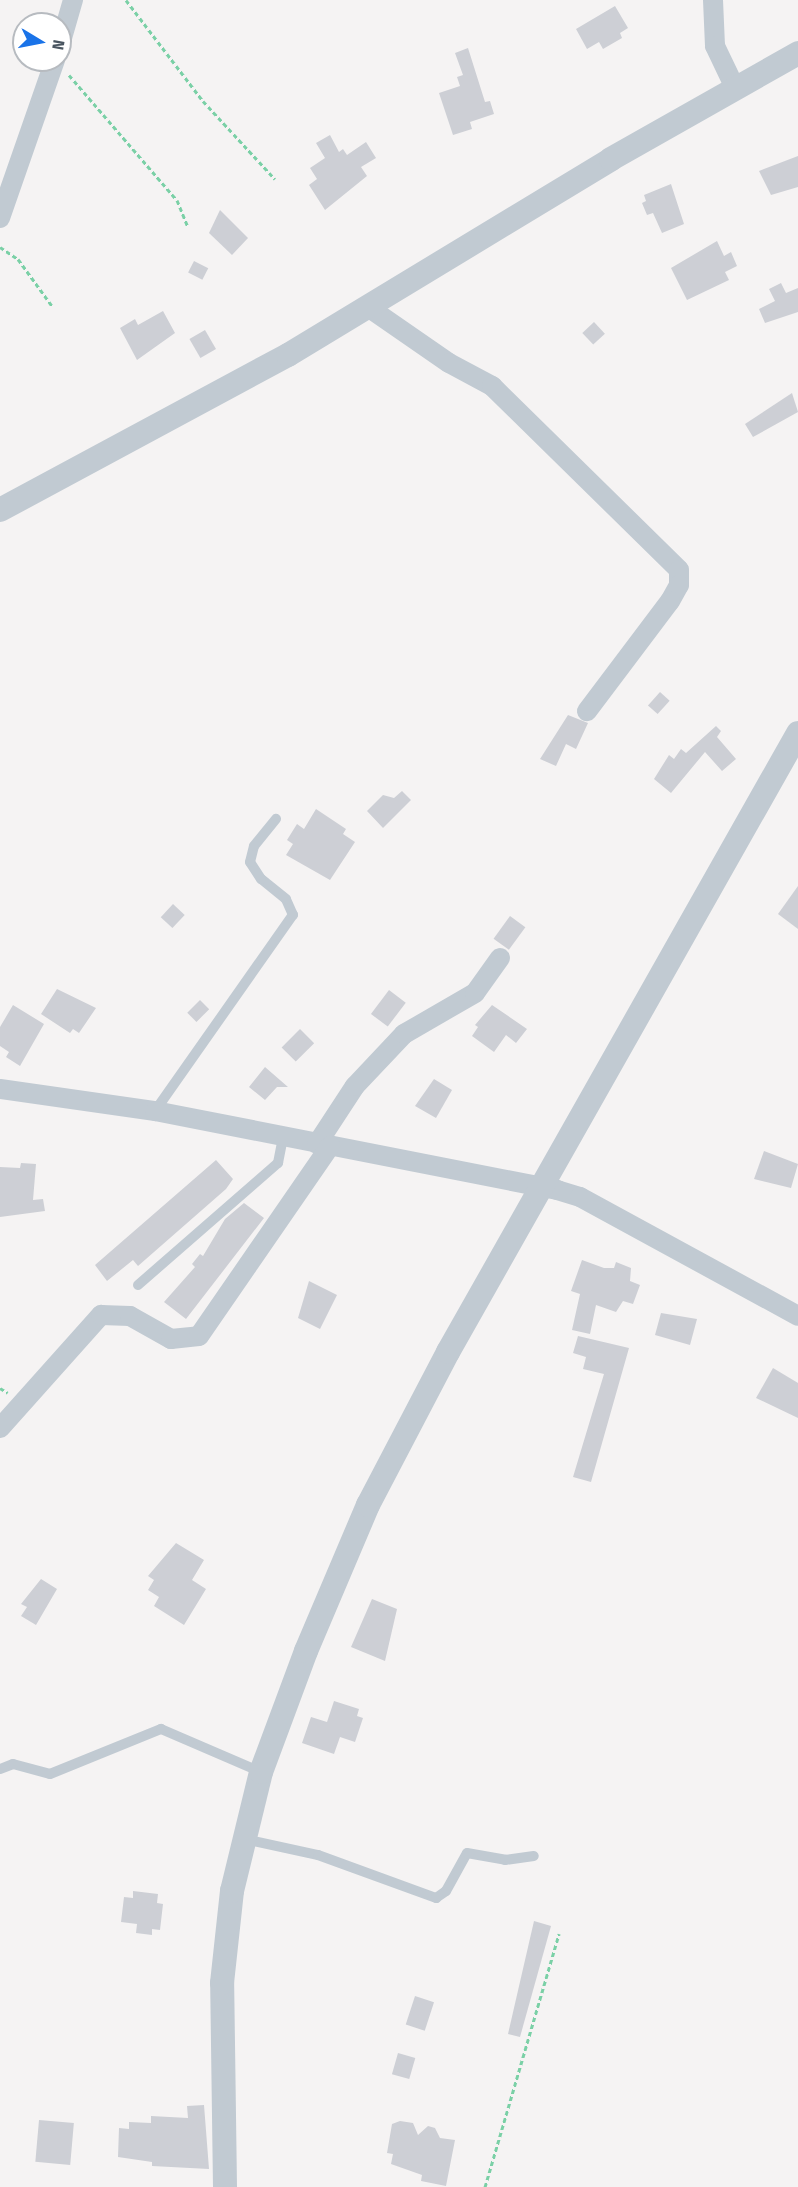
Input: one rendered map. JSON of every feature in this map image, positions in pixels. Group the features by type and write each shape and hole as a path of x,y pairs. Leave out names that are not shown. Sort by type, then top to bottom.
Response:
{"street":[{"path":"713,0 715,46 735,88"},
{"path":"0,510 368,307 735,88 798,53"},
{"path":"0,218 56,72"},
{"path":"368,307 449,363 492,386 679,570 679,585 670,601 586,711"},
{"path":"225,2187 222,1983 232,1891 243,1838 261,1772 368,1504 537,1189 798,734"},
{"path":"0,1428 101,1315 130,1316 171,1339 199,1336 323,1145 355,1086 404,1034 475,993 500,958"},
{"path":"0,1089 155,1112 580,1197 798,1316"}],"lane":[{"path":"155,1112 293,915 286,899 261,879 250,862 254,846 276,819"},
{"path":"138,1285 278,1163 283,1138"},
{"path":"0,1769 13,1764 50,1774 161,1729 261,1772"},
{"path":"243,1838 318,1855 436,1898 446,1892 467,1853 505,1860 534,1856"}],"path":[{"path":"126,0 202,101 276,178"},
{"path":"66,72 177,200 188,227"},
{"path":"0,247 18,259 52,306"},
{"path":"486,2187 559,1934"}],"building":[{"path":"615,6 628,28 620,33 622,38 603,49 599,42 587,49 576,29"},
{"path":"468,48 485,102 490,101 494,114 470,122 472,129 453,135 439,93 460,86 457,77 463,75 455,53"},
{"path":"330,135 339,152 343,149 347,155 366,142 376,158 361,167 367,176 325,210 309,185 317,179 310,168 325,158 316,143"},
{"path":"798,156 798,187 771,195 759,171"},
{"path":"671,184 684,224 662,233 653,213 647,215 642,203 646,201 644,195"},
{"path":"220,210 248,238 232,255 209,233"},
{"path":"717,241 724,256 731,252 737,266 725,272 729,280 687,300 671,268"},
{"path":"194,261 208,268 202,280 188,273"},
{"path":"781,283 786,293 798,288 798,312 765,323 759,309 775,301 769,289"},
{"path":"163,311 175,333 137,360 120,328 135,319 138,325"},
{"path":"594,322 605,334 593,345 582,333"},
{"path":"205,330 216,349 200,358 189,339"},
{"path":"792,393 798,412 753,437 745,424"},
{"path":"660,692 670,701 658,714 648,705"},
{"path":"568,715 588,723 576,749 566,744 556,766 540,759"},
{"path":"716,726 721,731 717,737 736,759 722,771 705,752 671,793 654,779 669,755 674,759 681,749 686,753"},
{"path":"402,791 411,800 383,828 367,811 383,795 394,798"},
{"path":"316,809 346,829 343,834 355,842 330,880 286,855 293,844 287,840 297,824 304,829"},
{"path":"798,886 798,929 778,914"},
{"path":"173,904 185,915 172,928 161,917"},
{"path":"510,916 525,927 509,950 494,939"},
{"path":"57,989 96,1008 79,1033 73,1029 70,1033 41,1014"},
{"path":"389,990 406,1003 388,1027 371,1014"},
{"path":"200,1000 209,1009 196,1022 187,1013"},
{"path":"13,1005 44,1024 20,1066 6,1057 9,1052 0,1046 0,1027"},
{"path":"492,1005 527,1029 516,1043 506,1035 494,1052 472,1036 478,1027 475,1025"},
{"path":"300,1029 314,1043 296,1062 282,1047"},
{"path":"265,1067 288,1087 277,1087 265,1100 249,1087"},
{"path":"434,1079 452,1090 436,1118 415,1106"},
{"path":"764,1151 798,1164 791,1188 754,1179"},
{"path":"216,1160 233,1179 226,1189 138,1266 133,1260 107,1281 95,1265"},
{"path":"21,1163 36,1164 33,1200 43,1199 45,1211 0,1217 0,1167 20,1168"},
{"path":"244,1203 264,1218 186,1319 164,1302 195,1267 192,1264 200,1254 203,1256 225,1219"},
{"path":"582,1260 604,1268 614,1268 616,1262 631,1268 630,1281 640,1285 633,1304 623,1301 616,1312 596,1305 590,1334 572,1330 580,1294 571,1291"},
{"path":"309,1281 337,1295 320,1329 298,1318"},
{"path":"661,1313 697,1319 690,1345 655,1335"},
{"path":"578,1336 629,1348 591,1482 573,1477 604,1374 583,1369 586,1357 573,1353"},
{"path":"773,1368 798,1383 798,1418 756,1398"},
{"path":"176,1543 204,1560 192,1580 206,1589 184,1625 154,1606 159,1597 148,1590 154,1580 148,1576"},
{"path":"41,1579 57,1589 36,1625 21,1616 27,1607 21,1604"},
{"path":"372,1599 397,1609 385,1661 351,1647"},
{"path":"334,1701 359,1709 357,1716 363,1718 355,1742 340,1737 334,1754 302,1743 311,1717 327,1722"},
{"path":"133,1891 158,1894 157,1903 163,1904 160,1930 152,1929 152,1935 136,1933 137,1924 121,1922 124,1897 133,1898"},
{"path":"534,1921 551,1926 520,2037 508,2034"},
{"path":"415,1996 434,2002 425,2031 406,2025"},
{"path":"398,2053 415,2058 409,2079 392,2074"},
{"path":"204,2105 209,2169 152,2166 152,2162 118,2157 119,2128 129,2129 129,2122 151,2123 151,2116 188,2118 187,2106"},
{"path":"39,2120 74,2123 70,2165 35,2162"},
{"path":"400,2121 413,2123 418,2135 428,2126 435,2128 440,2138 455,2140 446,2186 421,2181 422,2175 391,2164 393,2154 387,2153 392,2124"}]}
